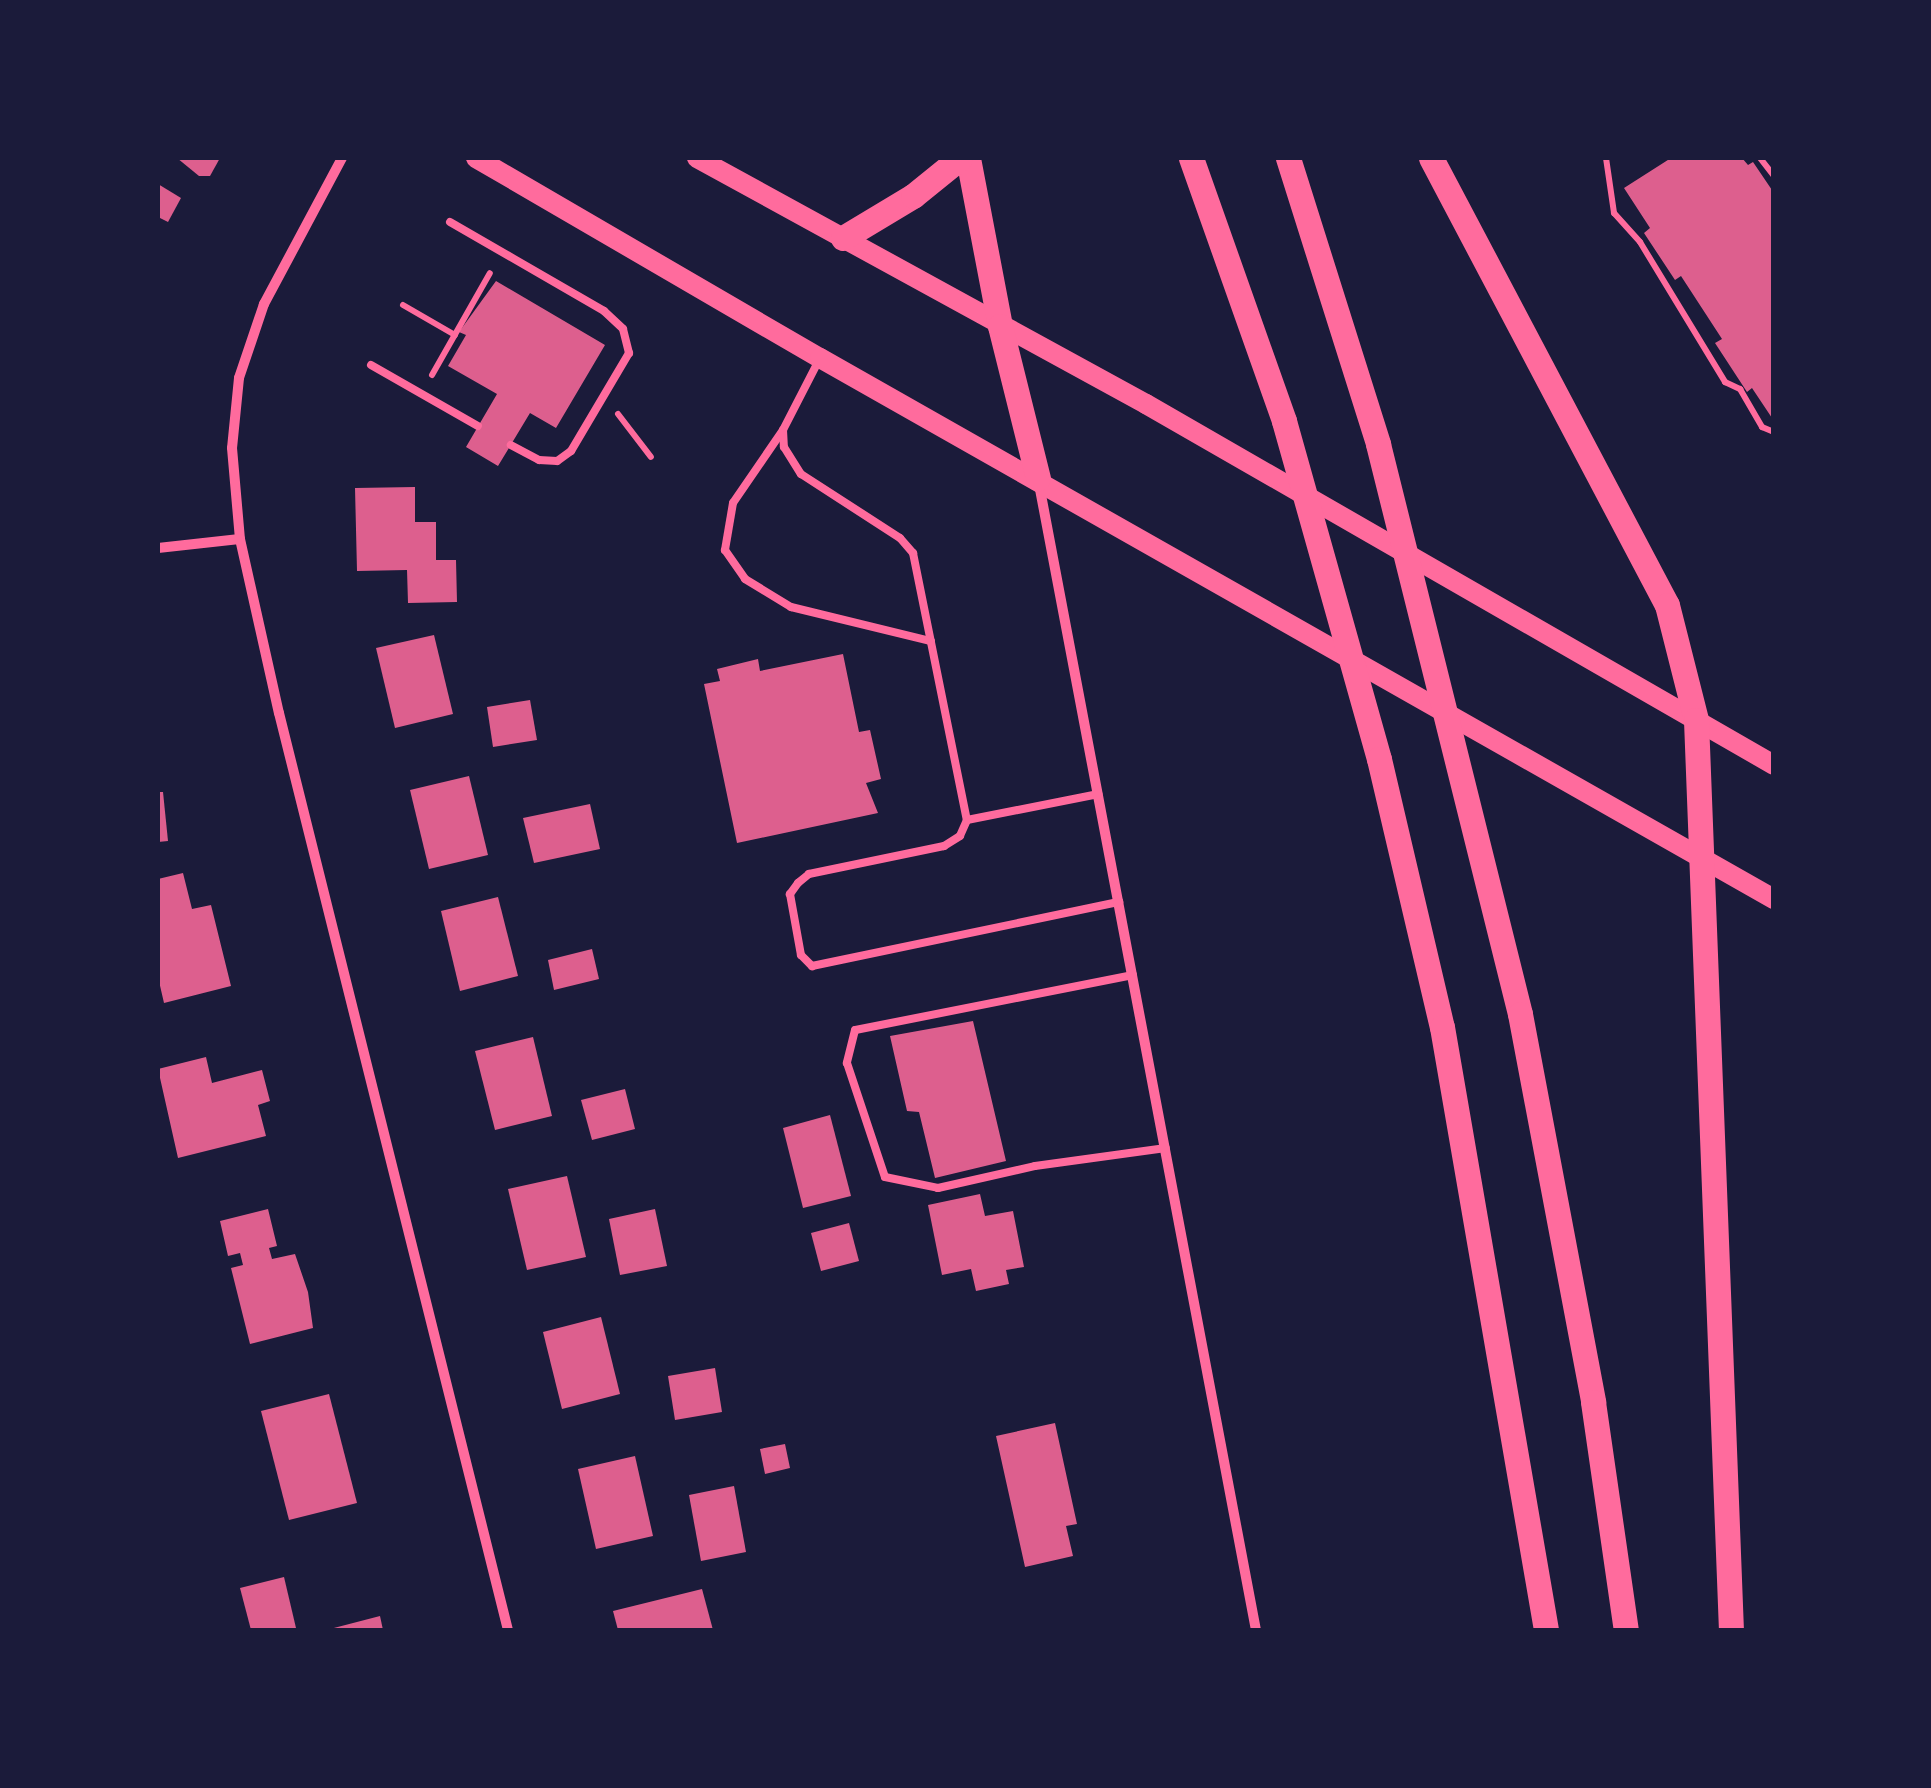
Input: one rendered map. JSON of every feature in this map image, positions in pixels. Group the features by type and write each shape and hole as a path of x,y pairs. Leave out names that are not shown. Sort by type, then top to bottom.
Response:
{"main road":[{"path":"476,158 820,358 1038,478 1774,899"},
{"path":"697,158 1146,404 1774,764"},
{"path":"842,238 913,196 960,158"},
{"path":"968,158 1000,326 1038,478"},
{"path":"1190,158 1284,421 1379,759 1442,1027 1546,1630"},
{"path":"1288,158 1378,444 1520,1014 1593,1402 1626,1630"},
{"path":"1432,158 1668,605 1696,720 1731,1630"}],"street":[{"path":"342,158 264,304 239,378 232,448 240,538 279,713 508,1630"},
{"path":"1038,478 1256,1630"},
{"path":"158,548 240,538"}],"lane":[{"path":"450,222 604,312 623,330 629,353 571,451 557,461 540,460 511,445"},
{"path":"820,358 782,430 732,503 725,550 745,579 791,607 931,642"},
{"path":"370,365 478,426"},
{"path":"782,430 784,447 801,474 900,538 913,553 967,820 960,836 944,846 810,874 790,894 802,955 812,966 1120,902"},
{"path":"967,820 1098,794"},
{"path":"1133,975 855,1030 847,1063 884,1176 938,1188 1035,1166 1166,1148"}],"path":[{"path":"1606,158 1614,213 1640,242 1725,382 1740,389 1762,427 1774,432"},
{"path":"1760,158 1774,176"},
{"path":"422,394 502,252"},
{"path":"404,305 455,335"}],"building":[{"path":"177,158 220,158 210,176 199,176"},
{"path":"1671,158 1742,158 1748,165 1753,162 1774,193 1774,421 1752,388 1747,392 1715,343 1722,339 1681,276 1675,280 1644,233 1650,228 1624,188"},
{"path":"158,184 181,198 168,222 158,217"},
{"path":"496,281 605,345 556,428 530,413 498,466 466,447 497,394 448,366 466,335 459,332"},
{"path":"415,487 415,522 436,522 436,560 456,560 457,602 408,603 407,570 357,571 355,488"},
{"path":"434,635 453,714 395,728 376,648"},
{"path":"843,654 859,732 870,730 881,779 866,783 878,813 737,843 704,684 720,681 717,669 758,659 760,671"},
{"path":"530,700 537,740 493,747 487,707"},
{"path":"469,776 488,855 429,869 410,790"},
{"path":"158,792 163,792 168,841 158,842"},
{"path":"590,804 600,849 534,863 523,818"},
{"path":"183,873 192,909 211,905 231,986 164,1003 158,977 158,879"},
{"path":"498,897 518,976 460,991 441,911"},
{"path":"592,949 599,979 554,990 548,960"},
{"path":"973,1021 1006,1161 935,1178 919,1112 907,1111 890,1036"},
{"path":"533,1037 552,1116 495,1130 475,1051"},
{"path":"206,1057 212,1083 262,1070 270,1101 258,1105 266,1136 178,1158 158,1069"},
{"path":"625,1089 635,1129 592,1140 581,1100"},
{"path":"830,1115 851,1196 803,1208 783,1128"},
{"path":"567,1176 586,1257 527,1270 508,1189"},
{"path":"980,1194 985,1216 1013,1211 1024,1267 1006,1270 1009,1284 976,1291 971,1269 942,1275 928,1205"},
{"path":"268,1209 277,1246 269,1248 272,1259 295,1254 308,1292 313,1328 250,1344 231,1268 243,1265 240,1253 228,1256 220,1221"},
{"path":"655,1209 667,1266 620,1275 609,1219"},
{"path":"849,1223 859,1261 821,1271 811,1233"},
{"path":"601,1317 620,1394 562,1409 543,1332"},
{"path":"715,1368 722,1412 675,1420 668,1376"},
{"path":"329,1394 357,1503 289,1520 261,1411"},
{"path":"1055,1423 1077,1524 1066,1526 1073,1556 1025,1567 996,1436"},
{"path":"785,1444 790,1468 765,1474 760,1449"},
{"path":"635,1456 653,1536 596,1549 578,1469"},
{"path":"734,1486 746,1552 701,1561 689,1495"},
{"path":"284,1577 296,1628 251,1630 240,1588"},
{"path":"702,1589 713,1630 618,1630 613,1611"},
{"path":"380,1616 383,1630 330,1629"}]}
